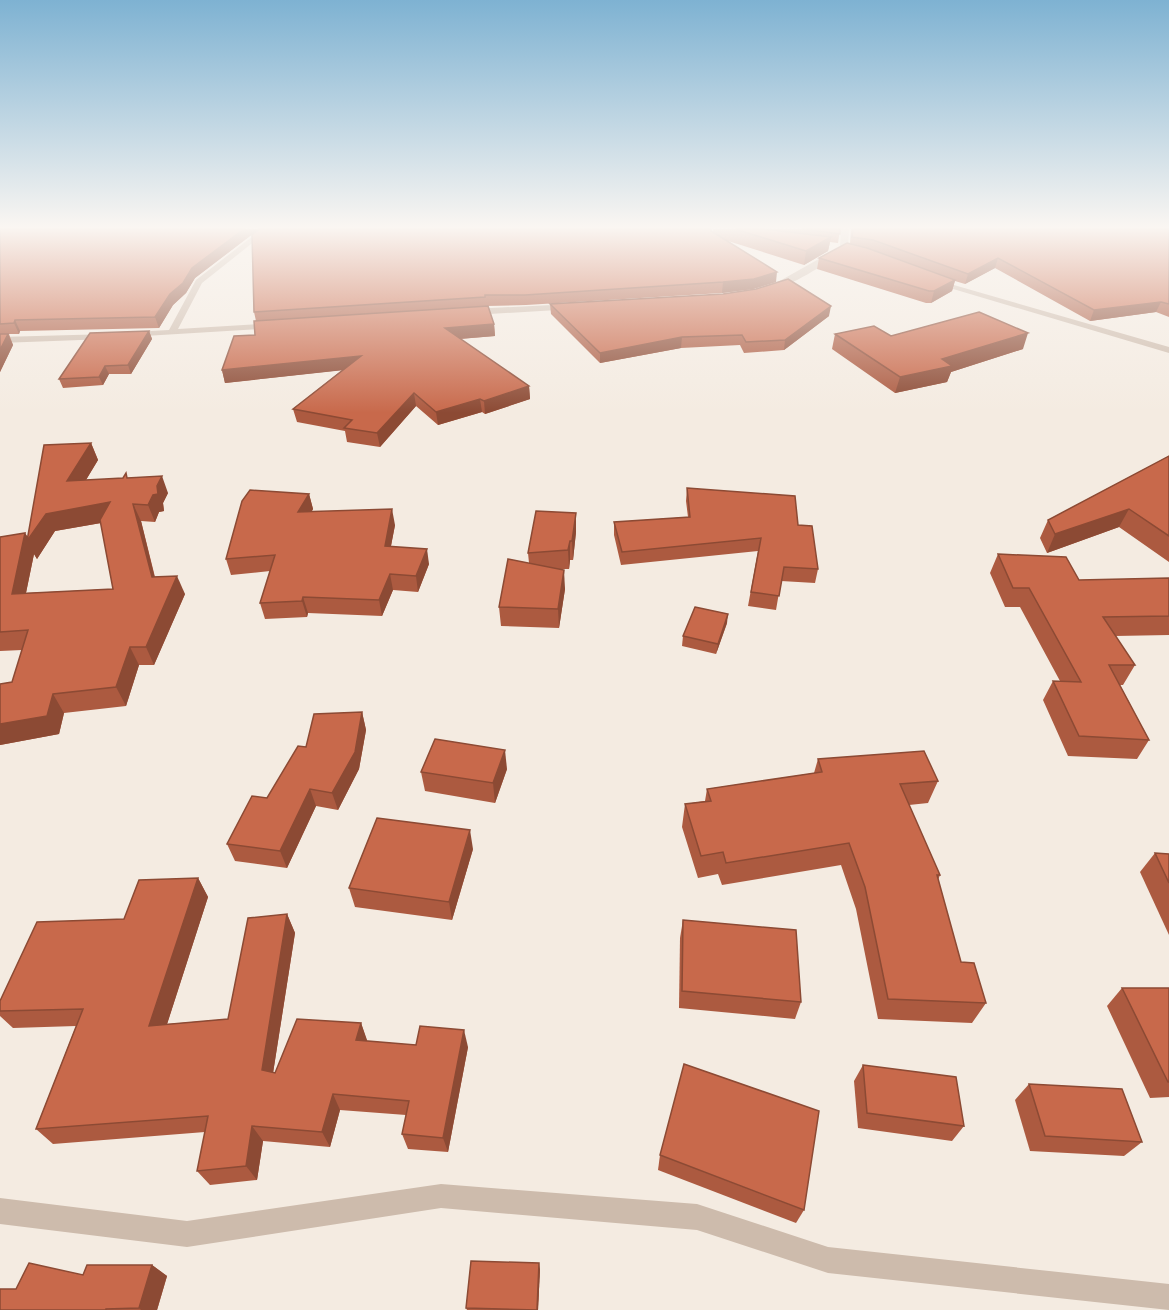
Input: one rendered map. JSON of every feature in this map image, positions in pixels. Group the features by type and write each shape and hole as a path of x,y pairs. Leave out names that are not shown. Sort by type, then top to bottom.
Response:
{"street":[{"path":"172,333 195,290"},
{"path":"969,290 1169,350"},
{"path":"460,313 585,306"},
{"path":"126,335 287,325"},
{"path":"0,340 114,336"},
{"path":"0,1211 187,1233 441,1196 697,1217 828,1260 1169,1298"}],"building":[{"path":"0,290 175,290 155,317 15,320 14,323 0,324"},
{"path":"253,290 599,290 485,295 485,297 254,312"},
{"path":"749,290 806,290 831,306 785,340 746,342 742,335 682,337 600,353 550,304 723,294"},
{"path":"1057,290 1169,290 1169,304 1161,302 1094,310"},
{"path":"488,306 494,324 445,328 529,386 484,401 480,399 436,412 414,393 377,433 344,428 352,420 293,409 361,356 222,370 234,336 255,335 254,321"},
{"path":"979,312 1028,333 942,359 952,366 900,377 835,334 874,326 891,336"},
{"path":"149,331 128,365 105,366 99,377 59,379 90,333"},
{"path":"0,334 8,334 0,350"},
{"path":"91,443 67,481 123,478 126,473 127,478 162,476 157,486 158,494 153,495 148,505 133,504 152,577 177,576 146,647 130,647 116,687 53,694 47,716 0,724 0,684 12,682 28,630 0,632 0,537 25,533 12,594 113,589 100,520 110,502 46,514 27,541 44,445"},
{"path":"1169,456 1169,536 1129,509 1055,534 1048,520"},
{"path":"687,488 795,496 798,525 812,526 818,569 784,567 779,596 751,592 761,538 622,552 614,522 690,517"},
{"path":"250,490 309,494 298,512 392,509 385,546 427,549 416,576 390,574 379,600 303,597 302,601 260,603 275,555 226,559 242,501"},
{"path":"536,511 576,513 572,541 570,541 568,550 528,553"},
{"path":"998,554 1066,557 1079,580 1169,578 1169,616 1103,617 1135,665 1109,665 1149,740 1079,736 1053,681 1081,682 1029,588 1013,588"},
{"path":"508,559 564,570 558,609 499,607"},
{"path":"695,607 728,614 718,644 683,636"},
{"path":"362,712 355,752 332,793 310,789 280,851 227,844 252,796 267,798 298,746 306,747 314,714"},
{"path":"435,739 505,750 493,783 421,772"},
{"path":"924,751 938,781 900,784 940,875 937,875 961,962 974,963 986,1003 888,999 865,887 849,843 726,863 723,852 701,856 685,804 711,801 707,789 822,772 818,759"},
{"path":"377,818 470,830 449,902 349,888"},
{"path":"1155,853 1169,854 1169,883"},
{"path":"198,878 149,1026 228,1019 248,918 287,914 262,1070 275,1073 297,1019 361,1023 356,1040 416,1045 420,1026 464,1030 443,1138 402,1134 409,1101 333,1094 322,1132 252,1126 246,1166 197,1171 208,1116 36,1129 83,1009 0,1011 0,1001 37,922 124,919 139,880"},
{"path":"683,920 796,930 801,1002 682,991"},
{"path":"1122,988 1169,988 1169,1082 1168,1082"},
{"path":"684,1064 819,1111 804,1210 660,1155"},
{"path":"863,1065 956,1077 964,1126 867,1113"},
{"path":"1029,1084 1122,1089 1142,1142 1045,1136"},
{"path":"471,1261 539,1263 537,1310 466,1308"},
{"path":"29,1263 83,1275 87,1265 152,1265 139,1308 0,1310 0,1289 16,1289"}]}
